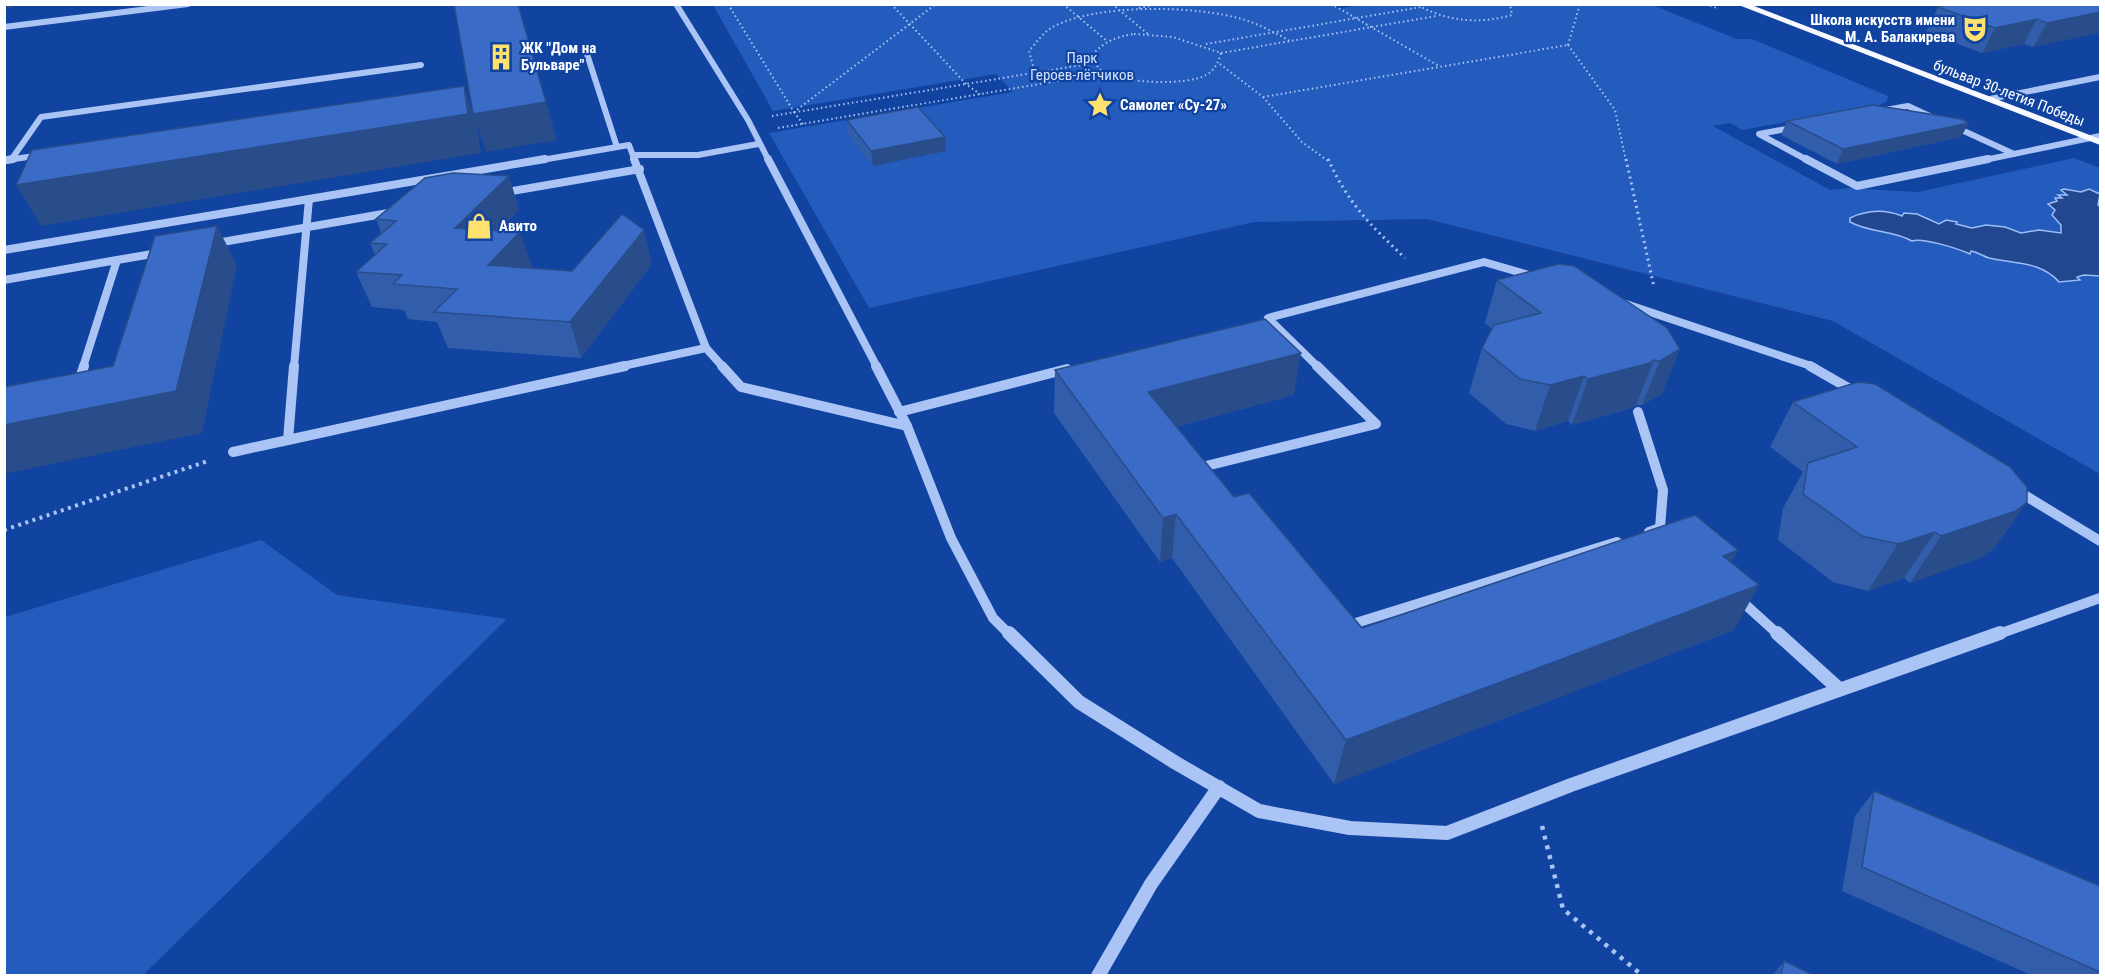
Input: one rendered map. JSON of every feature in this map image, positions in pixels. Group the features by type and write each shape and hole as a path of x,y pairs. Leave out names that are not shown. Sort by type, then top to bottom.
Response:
{"main road":[{"name":"бульвар 30-летия Победы","path":"1740,4 2100,142"}],"street":[{"path":"4,27 188,4"},
{"path":"676,4 754,132 758,144 907,426 951,538 993,618 1079,702 1259,811 1350,828 1447,833 1839,688 2100,598"},
{"path":"585,48 617,147"},
{"path":"8,160 41,117 422,65"},
{"path":"1990,99 2100,77"},
{"path":"1874,112 1908,106 2014,154"},
{"path":"1805,125 1759,134 1857,186 2100,136"},
{"path":"634,155 698,155 758,144"},
{"path":"4,250 629,145 706,348 741,387 907,426"},
{"path":"8,160 46,155"},
{"path":"490,195 640,169"},
{"path":"288,440 309,199"},
{"path":"207,245 399,211"},
{"path":"4,280 173,250"},
{"path":"76,390 117,260"},
{"path":"1256,321 1484,261 1550,281"},
{"path":"1616,301 1816,368 1867,399"},
{"path":"1218,485 1202,467 1376,424 1268,318"},
{"path":"233,452 706,348"},
{"path":"899,412 1072,368"},
{"path":"1638,412 1663,490 1665,532 1638,536"},
{"path":"2009,486 2100,541"},
{"path":"1338,618 1346,627 1627,539"},
{"path":"1729,590 1839,688"},
{"path":"1098,975 1151,884 1218,787"}],"path":[{"path":"728,4 802,124"},
{"path":"891,4 967,85 981,95"},
{"path":"794,112 936,4"},
{"path":"1063,4 1107,41"},
{"path":"1112,4 1148,34"},
{"path":"1046,83 1035,73 1029,51 1049,30 1081,18 1159,4"},
{"path":"1331,4 1439,66"},
{"path":"1205,44 1358,19 1421,6 1436,16 1458,21 1490,22 1512,15 1510,4"},
{"path":"1568,45 1580,4"},
{"path":"1120,11 1170,9 1207,12 1260,24 1290,41"},
{"path":"1105,73 1094,63 1092,55 1107,41 1148,34 1184,38 1205,44 1221,53 1436,16"},
{"path":"1263,97 1568,45"},
{"path":"1568,45 1615,110 1660,314"},
{"path":"754,132 1105,73 1134,81 1160,83 1192,80 1210,74 1220,64 1221,53"},
{"path":"747,120 1094,63"},
{"path":"1220,64 1263,97 1302,142 1327,158 1341,188 1365,220 1426,277"},
{"path":"4,530 233,452"},
{"path":"1536,799 1563,909 1643,975"}],"green space":[{"name":"Парк Героев-лётчиков","path":"1331,4 1339,9 1365,4 1652,5 1737,39 1752,39 1888,96 1887,101 1879,105 1742,130 1730,123 1713,126 1830,190 1848,188 1918,192 2074,158 2100,168 2100,474 1833,321 1427,219 1254,222 869,308 769,133 1013,92 996,74 773,111 713,5"},
{"path":"261,540 337,595 507,619 143,975 5,975 5,617"}],"shaded area":[{"path":"2089,189 2100,194 2098,205 2100,207 2100,276 2084,275 2077,277 2080,280 2059,282 2044,270 2027,264 1989,258 1971,251 1970,254 1932,242 1912,241 1850,222 1850,218 1856,215 1882,211 1902,216 1904,213 1917,214 1939,224 1946,220 1972,228 1986,225 2005,227 2021,233 2039,230 2061,233 2061,225 2052,215 2055,210 2048,204 2057,201 2055,198 2062,198 2058,195 2067,195 2061,190 2081,192"}],"building":[{"name":"ЖК \"Дом на Бульваре\"","path":"454,4 518,4 546,102 473,114"},
{"path":"1953,4 2100,4 2100,12 2047,23 2037,19 1995,28 1938,7"},
{"path":"464,86 468,114 16,185 32,150"},
{"path":"1873,105 1961,119 1969,123 1843,149 1787,121"},
{"path":"918,107 945,137 871,151 847,120"},
{"path":"453,173 509,176 455,228 520,232 488,265 572,271 622,214 644,230 570,322 434,312 457,289 393,284 402,275 356,272 387,244 370,243 396,221 376,219 425,178"},
{"path":"217,226 176,391 4,425 4,387 113,366 155,236"},
{"path":"1559,264 1574,266 1667,328 1680,349 1660,361 1654,360 1588,379 1584,376 1550,385 1520,379 1482,348 1494,325 1541,313 1497,280"},
{"path":"1265,319 1301,353 1148,392 1234,497 1249,493 1362,628 1695,515 1738,550 1723,556 1759,585 1346,740 1176,514 1163,518 1055,370"},
{"path":"1858,382 1875,384 2010,467 2027,487 2027,502 2016,511 1941,536 1935,532 1898,544 1862,536 1803,494 1808,463 1857,447 1793,402"},
{"path":"1874,791 2100,886 2100,972 1862,867"},
{"path":"1784,961 1813,975 1781,975"}],"place":[{"name":"Школа искусств имени М. А. Балакирева","path":"1975,29"},
{"name":"ЖК \"Дом на Бульваре\"","path":"501,57"},
{"name":"Самолет «Су-27»","path":"1100,105"},
{"name":"Авито","path":"479,226"}]}
